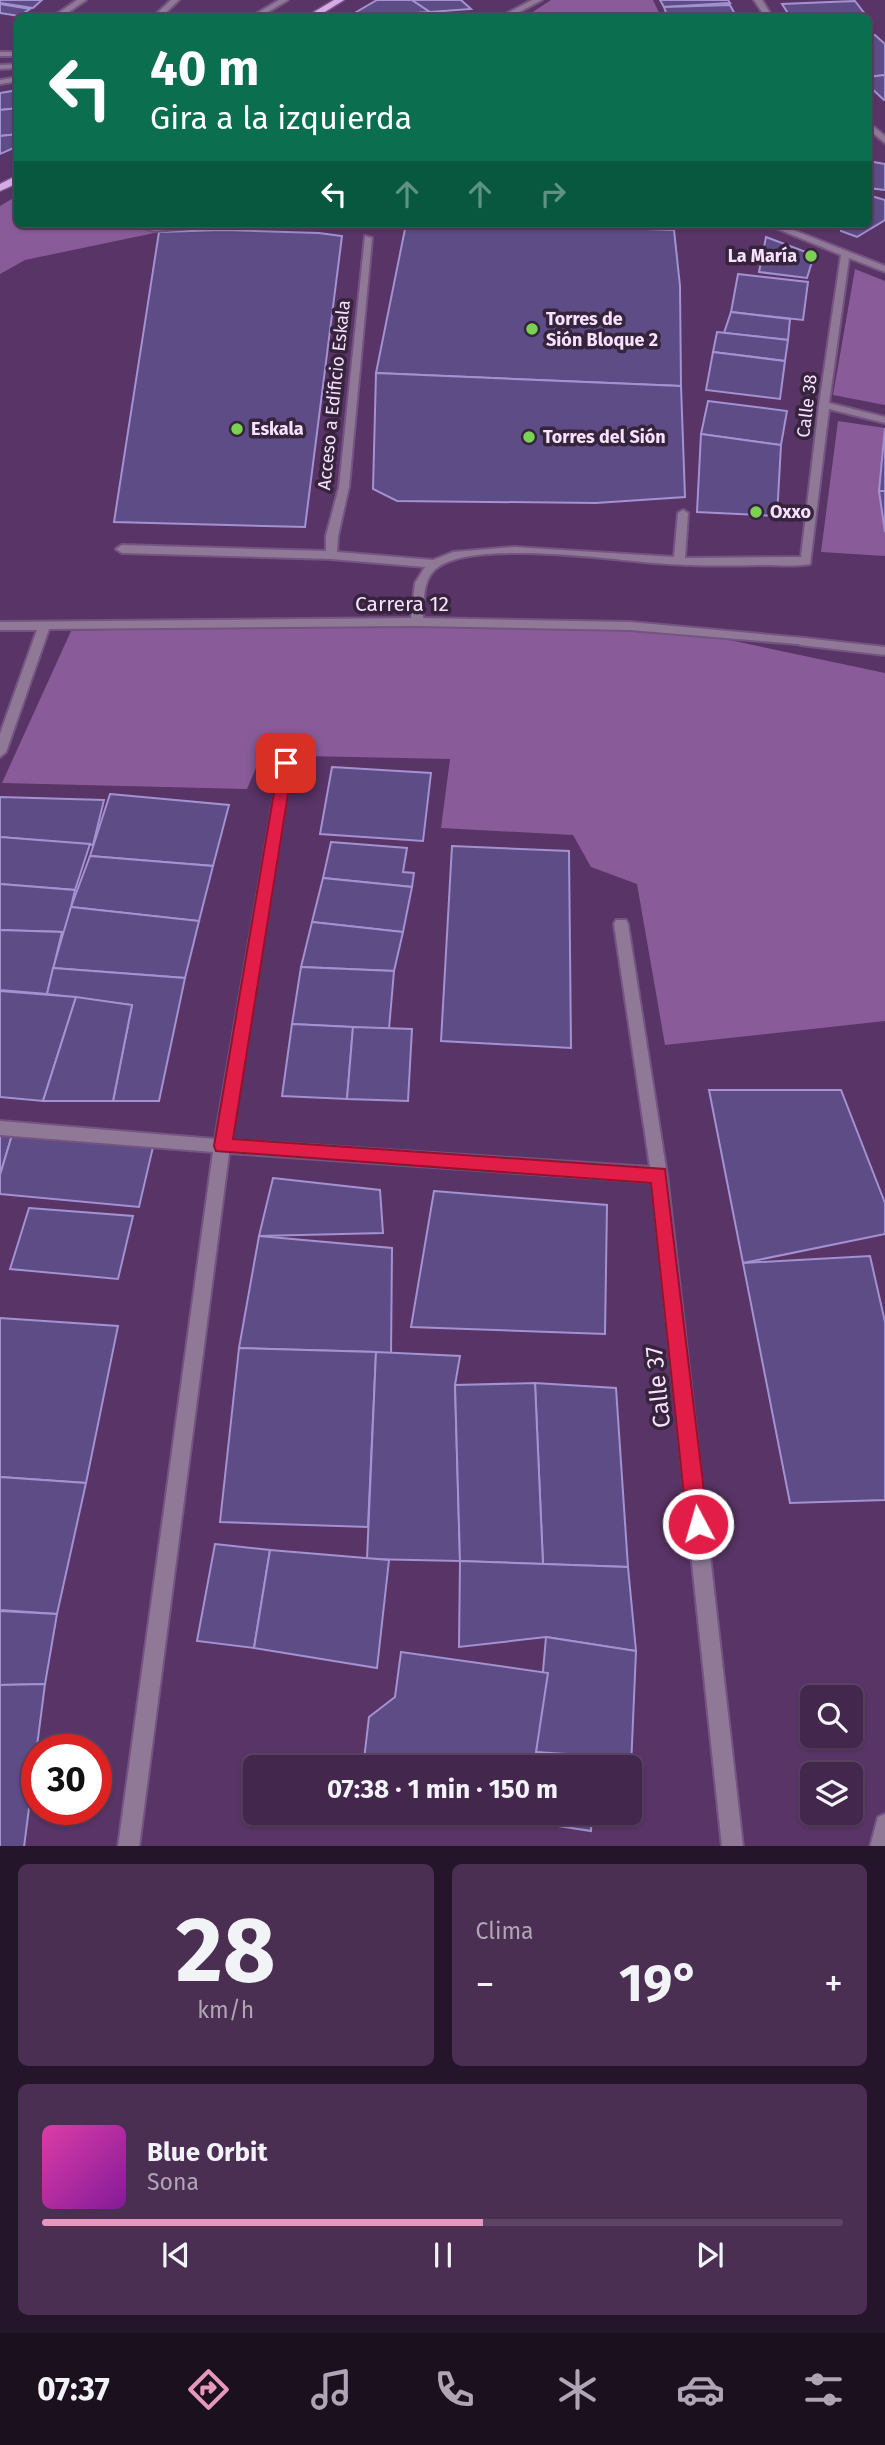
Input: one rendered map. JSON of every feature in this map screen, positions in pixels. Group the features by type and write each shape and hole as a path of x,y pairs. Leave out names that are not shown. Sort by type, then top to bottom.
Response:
{"main road":[{"path":"315,14 340,0"}],"street":[{"path":"60,14 82,0"},
{"path":"160,14 176,0"},
{"path":"259,14 284,0"},
{"path":"511,14 538,0"},
{"path":"872,128 885,141"},
{"path":"780,228 885,269"},
{"name":"Acceso a Edificio Eskala","path":"331,555 332,536 344,487 368,238"},
{"name":"Calle 38","path":"679,561 806,561 845,255"},
{"path":"824,405 885,420"},
{"path":"417,617 419,582 435,564 459,553 502,550 679,561 683,513"},
{"path":"122,550 331,555 435,564"},
{"name":"Carrera 12","path":"0,626 417,617 630,626 885,651"},
{"path":"0,752 44,627"},
{"path":"128,1846 222,1146 286,763"},
{"name":"Calle 37","path":"621,924 659,1175 733,1846"},
{"path":"0,1128 222,1146 659,1175"},
{"path":"880,1846 885,1824"}],"shaded area":[{"path":"551,0 653,0 660,14 530,14"},
{"path":"14,198 14,228 170,228 25,260 0,274 0,206"},
{"path":"855,269 885,281 885,405 833,395"},
{"path":"838,421 885,428 879,491 885,532 885,556 821,552"},
{"path":"417,622 706,635 885,673 885,1021 665,1045 637,884 591,867 573,835 441,828 450,759 304,756 268,740 247,789 2,783 71,631"}],"building":[{"path":"0,0 42,0 33,8 0,3"},
{"path":"377,0 412,0 430,12 402,14 353,14"},
{"path":"412,0 461,0 471,9 430,12"},
{"path":"660,0 728,0 730,3 664,7"},
{"path":"855,1 865,14 788,14 782,4"},
{"path":"0,4 30,9 14,15 0,13"},
{"path":"730,5 735,14 667,14 664,7"},
{"path":"872,35 885,44 885,75 872,77"},
{"path":"885,75 885,100 872,89 872,77"},
{"path":"14,91 14,108 0,110 0,93"},
{"path":"14,108 14,134 0,136 0,110"},
{"path":"14,134 14,148 0,154 0,136"},
{"path":"872,162 885,164 885,190 872,188"},
{"path":"872,196 885,200 885,220 872,228"},
{"name":"Torres de Sión Bloque 2","path":"405,228 674,230 680,286 681,386 376,373"},
{"path":"841,228 872,228 857,237 841,231"},
{"path":"223,230 342,236 305,527 114,522 159,232"},
{"path":"766,237 814,255 807,278 759,272"},
{"path":"738,274 808,282 803,320 731,312"},
{"path":"731,312 790,319 788,340 724,333"},
{"path":"717,332 788,340 785,361 713,352"},
{"path":"713,352 785,361 780,399 706,390"},
{"name":"Torres del Sión","path":"376,373 681,386 685,497 596,503 397,501 373,489"},
{"path":"708,401 787,411 781,445 701,434"},
{"path":"885,428 885,491 879,491"},
{"path":"701,434 781,445 777,516 697,512"},
{"path":"879,491 885,491 885,532"},
{"path":"332,767 431,773 423,841 320,834"},
{"path":"110,794 229,805 213,866 90,856"},
{"path":"0,797 104,800 93,845 0,837"},
{"path":"0,837 90,844 75,890 0,884"},
{"path":"331,842 407,848 403,872 414,873 412,887 323,878"},
{"path":"452,846 569,851 571,1048 441,1041"},
{"path":"90,856 213,866 199,921 71,907"},
{"path":"323,878 412,887 403,932 312,922"},
{"path":"0,884 75,890 65,932 0,930"},
{"path":"71,907 199,921 185,978 53,968"},
{"path":"312,922 403,932 394,971 301,967"},
{"path":"0,930 62,932 47,994 0,990"},
{"path":"301,967 394,971 389,1029 292,1024"},
{"path":"53,968 185,978 159,1101 113,1101 132,1005 47,994"},
{"path":"0,991 76,997 43,1101 0,1097"},
{"path":"76,997 132,1005 113,1101 43,1101"},
{"path":"292,1024 353,1027 347,1099 282,1096"},
{"path":"353,1027 412,1029 408,1101 347,1099"},
{"path":"709,1090 841,1090 885,1203 885,1234 743,1263"},
{"path":"0,1134 12,1135 0,1175"},
{"path":"12,1135 153,1147 139,1207 0,1194 0,1175"},
{"path":"273,1178 380,1190 383,1233 259,1236"},
{"path":"434,1191 607,1205 605,1334 411,1327"},
{"path":"29,1208 133,1216 118,1279 10,1269"},
{"path":"259,1236 392,1248 391,1356 376,1352 239,1348"},
{"path":"870,1256 885,1322 885,1500 790,1503 743,1263"},
{"path":"0,1318 118,1326 86,1483 0,1477"},
{"path":"239,1348 376,1352 368,1527 220,1522"},
{"path":"376,1352 460,1356 455,1385 460,1561 367,1559"},
{"path":"535,1383 616,1388 628,1567 543,1564"},
{"path":"535,1383 543,1564 460,1561 455,1385"},
{"path":"0,1477 86,1483 57,1614 0,1610"},
{"path":"215,1544 270,1550 254,1648 197,1641"},
{"path":"270,1550 389,1560 377,1668 254,1648"},
{"path":"460,1561 628,1567 636,1651 546,1637 459,1647"},
{"path":"0,1611 57,1614 45,1684 0,1685"},
{"path":"546,1637 636,1651 632,1755 555,1755 536,1752"},
{"path":"401,1652 548,1673 536,1752 581,1755 365,1755 369,1717 395,1697"},
{"path":"45,1684 39,1734 21,1734 21,1825 27,1825 24,1846 0,1846 0,1685"},
{"path":"552,1825 591,1825 591,1831"}],"place":[{"name":"La María","path":"811,256"},
{"name":"Torres de Sión Bloque 2","path":"532,329"},
{"name":"Eskala","path":"237,429"},
{"name":"Torres del Sión","path":"529,437"},
{"name":"Oxxo","path":"756,512"}],"route":[{"path":"286,763 222,1146 659,1175 698,1524"}]}
